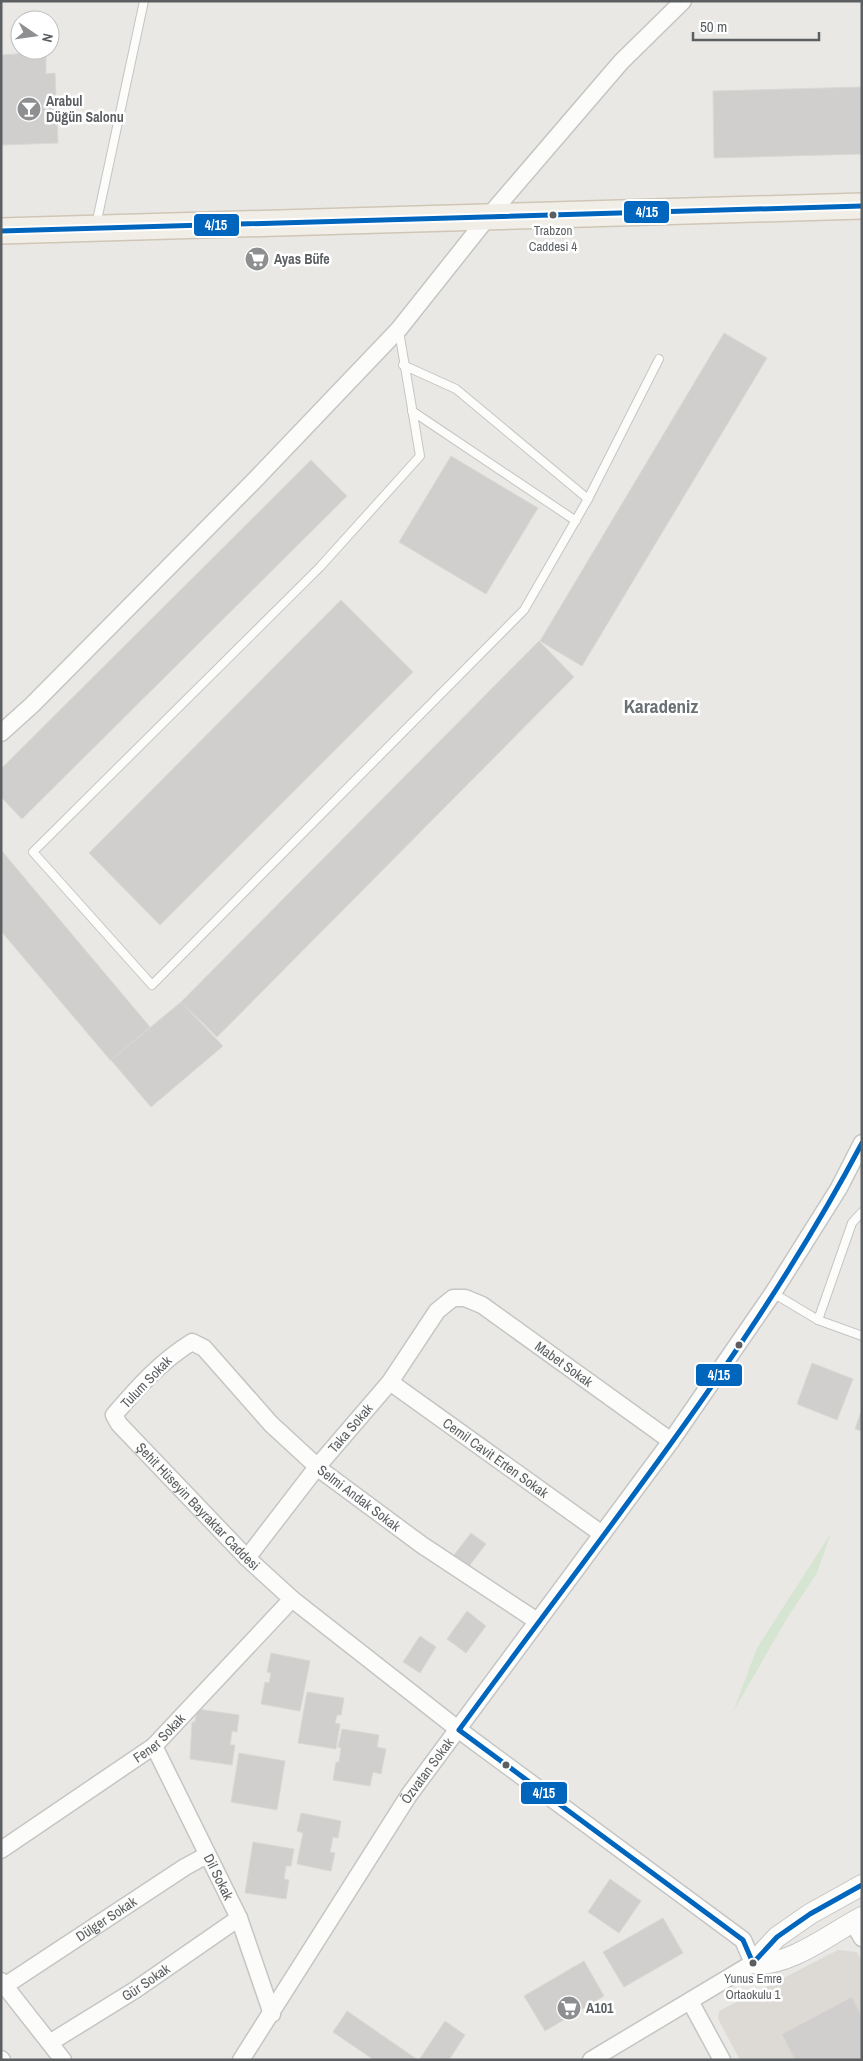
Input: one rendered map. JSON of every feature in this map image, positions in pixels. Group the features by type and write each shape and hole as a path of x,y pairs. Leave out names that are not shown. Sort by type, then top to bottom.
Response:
{"main road":[{"path":"1,230 95,229 332,220 862,206"}],"street":[{"path":"1,732 32,705 252,483 399,329 488,217 621,62 683,1"},
{"name":"Özvatan Sokak","path":"241,2060 272,2014 310,1950 409,1795 672,1441 773,1293 839,1188 862,1143"},
{"name":"Mabet Sokak","path":"453,1298 465,1298 482,1305 672,1441"},
{"name":"Taka Sokak","path":"247,1558 317,1467 390,1382 437,1311 453,1298"},
{"name":"Tulum Sokak","path":"114,1416 133,1393 172,1354 192,1342 204,1348"},
{"name":"Selmi Andak Sokak","path":"204,1348 271,1424 317,1467 422,1545 538,1621"},
{"name":"Cemil Cavit Erten Sokak","path":"390,1382 602,1534"},
{"name":"Şehit Hüseyin Bayraktar Caddesi","path":"114,1416 119,1424 247,1558 292,1598 459,1730 743,1940 753,1963"},
{"name":"Fener Sokak","path":"1,1850 154,1746 292,1598"},
{"name":"Dil Sokak","path":"154,1746 238,1918 272,2014"},
{"name":"Dülger Sokak","path":"3,1983 185,1867 208,1855"},
{"path":"592,2060 753,1963 777,1937 810,1914 862,1885"},
{"name":"Gür Sokak","path":"51,2042 136,1990 238,1918"},
{"path":"753,1963 762,1964 784,1960 859,1926"},
{"path":"3,1983 51,2042 63,2060"},
{"path":"690,2000 722,2060"}],"lane":[{"path":"139,1 140,15"},
{"path":"95,229 144,1"},
{"path":"399,329 403,366 420,456 320,567 34,852 152,985 524,610 588,499 659,359"},
{"path":"403,366 456,389 588,499"},
{"path":"412,411 576,521"},
{"path":"818,1320 852,1223 862,1212"},
{"path":"773,1293 818,1320 862,1336"}],"shaded area":[{"path":"838,1950 857,1952 862,1961 862,2060 740,2060 718,2019 719,2011"}],"green space":[{"path":"831,1533 817,1573 786,1620 733,1712 757,1648"}],"building":[{"name":"Arabul Düğün Salonu","path":"10,54 10,60 46,60 46,74 55,73 58,143 1,145 1,55"},
{"path":"862,87 862,154 714,158 713,91"},
{"path":"724,333 767,358 582,666 540,641"},
{"path":"451,456 538,508 486,594 399,542"},
{"path":"311,460 347,496 22,819 1,797 1,769"},
{"path":"341,600 413,672 160,925 89,853"},
{"path":"539,641 574,677 217,1037 181,1002"},
{"path":"1,850 150,1027 111,1061 1,931"},
{"path":"181,1002 223,1046 151,1107 111,1060"},
{"path":"812,1363 853,1379 837,1420 797,1404"},
{"path":"862,1409 862,1431 855,1429"},
{"path":"471,1533 486,1544 466,1570 451,1559"},
{"path":"467,1611 486,1626 466,1653 447,1639"},
{"path":"420,1636 436,1647 420,1673 403,1662"},
{"path":"271,1653 310,1661 300,1711 261,1704 265,1682 269,1683 271,1673 267,1672"},
{"path":"307,1692 344,1698 341,1715 337,1715 335,1723 340,1724 336,1749 298,1743"},
{"path":"197,1709 239,1715 237,1732 232,1731 230,1745 235,1745 232,1765 190,1759 192,1722 195,1722"},
{"path":"342,1729 379,1735 377,1747 386,1749 381,1774 373,1772 370,1786 333,1780 336,1762 339,1762 341,1748 338,1747"},
{"path":"239,1753 285,1761 277,1810 231,1802"},
{"path":"301,1813 341,1821 338,1838 333,1837 330,1852 335,1853 331,1871 297,1864 303,1833 297,1831"},
{"path":"253,1842 294,1849 291,1866 286,1866 284,1879 289,1880 286,1899 245,1893"},
{"path":"610,1879 641,1901 619,1933 588,1912"},
{"path":"663,1918 683,1953 624,1987 603,1952"},
{"path":"584,1961 604,1996 545,2031 524,1996"},
{"path":"852,1997 862,2017 862,2060 795,2060 782,2034"},
{"path":"347,2011 418,2060 374,2060 333,2032"},
{"path":"445,2021 465,2035 449,2060 419,2060"}],"transit line":[{"name":"4/15","path":"1,231 862,206"},
{"name":"4/15","path":"753,1963 743,1940 459,1730 671,1444 722,1371 819,1221 862,1143"},
{"name":"4/15","path":"753,1963 777,1937 810,1914 862,1885"}],"place":[{"name":"Arabul Düğün Salonu","path":"29,109"},
{"name":"Trabzon Caddesi 4","path":"553,215"},
{"name":"Ayas Büfe","path":"257,259"},
{"name":"Yunus Emre Ortaokulu 1","path":"753,1963"},
{"name":"A101","path":"569,2008"}],"district":[{"name":"Karadeniz","path":"661,706"}]}
